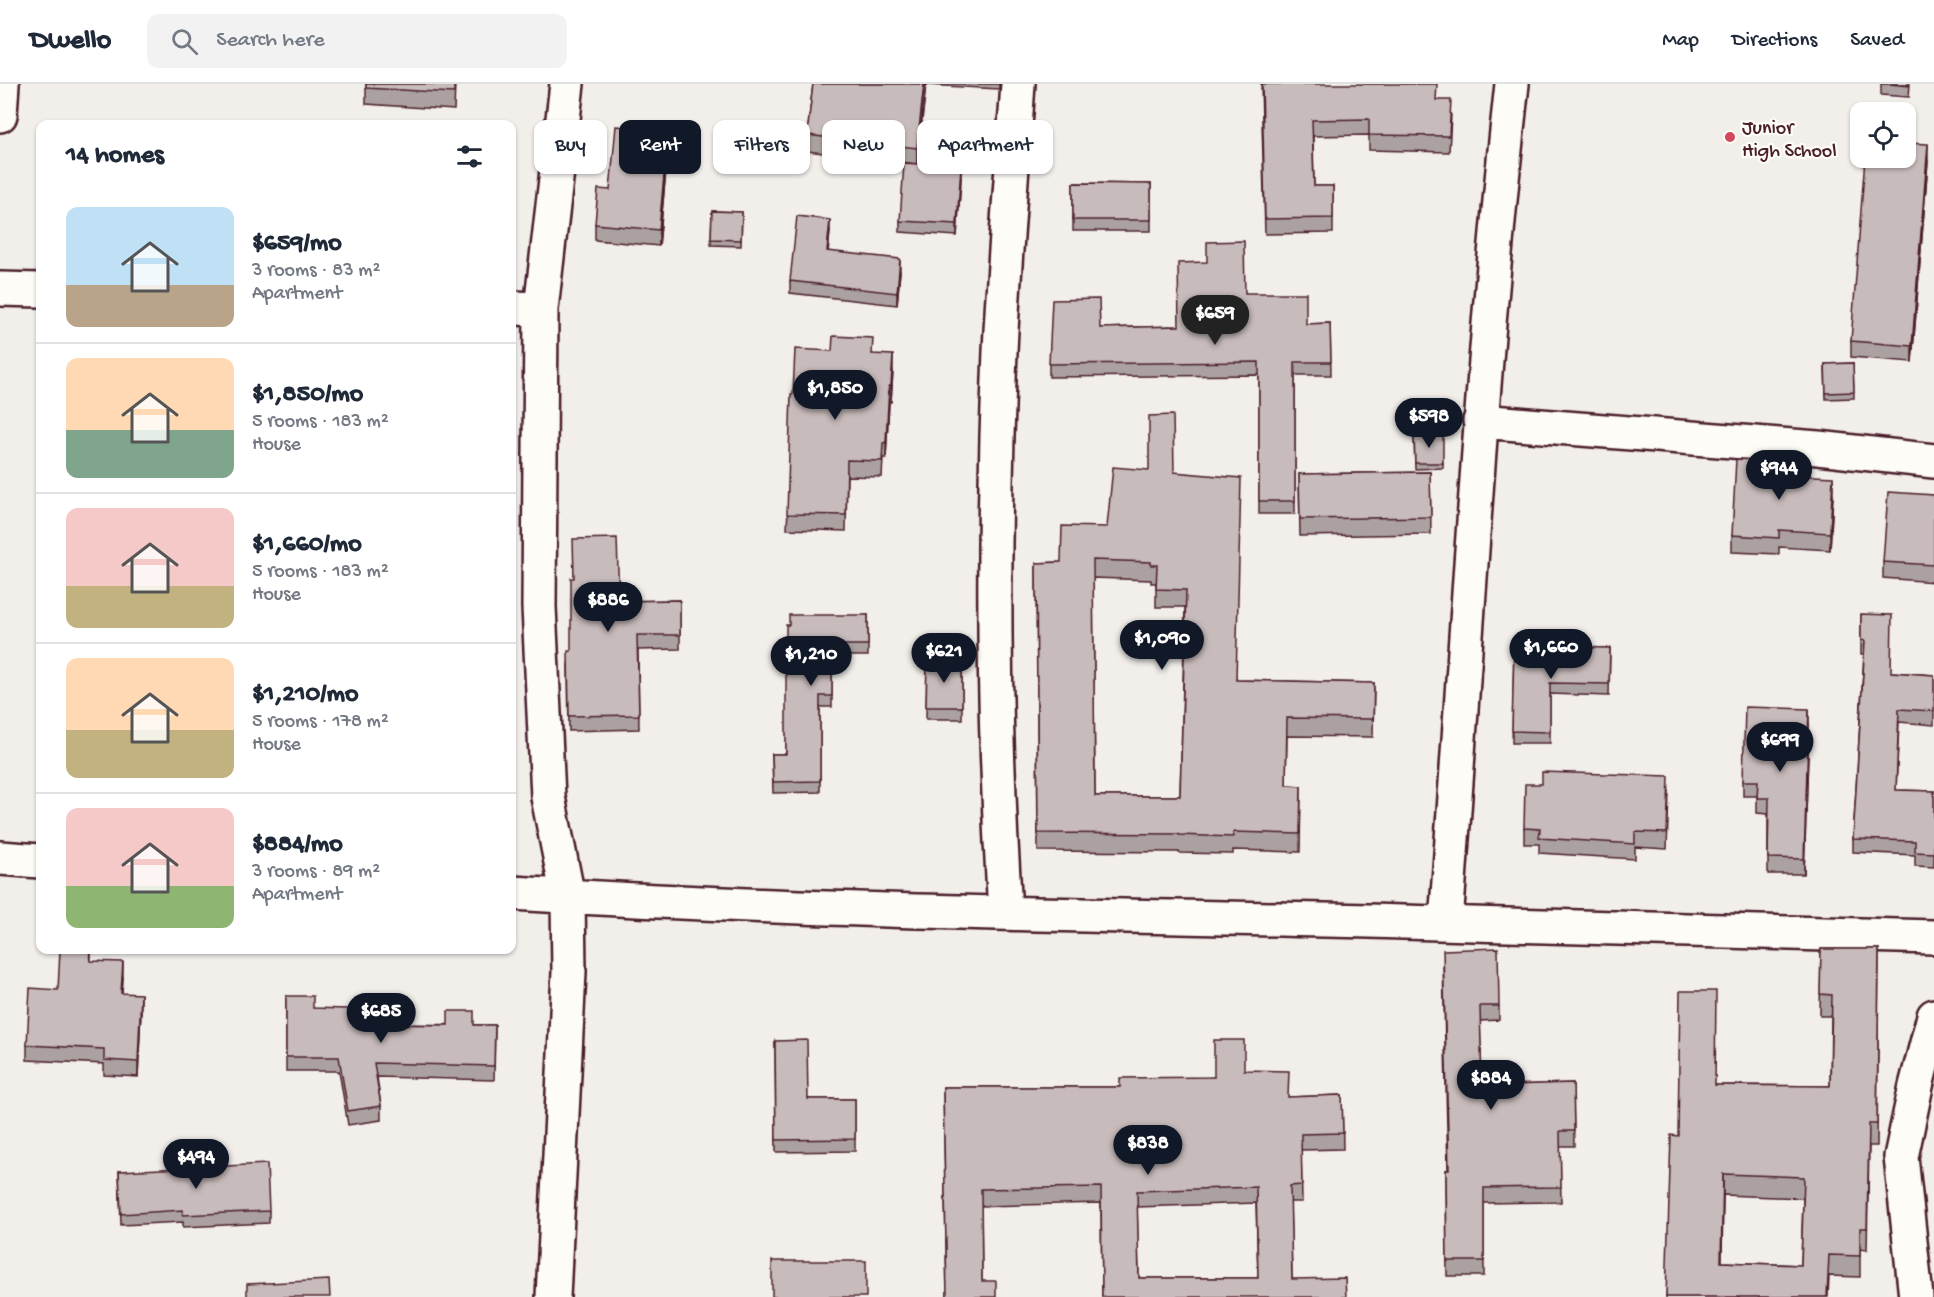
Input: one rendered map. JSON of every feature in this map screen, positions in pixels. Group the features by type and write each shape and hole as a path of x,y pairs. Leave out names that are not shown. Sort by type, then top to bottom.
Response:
{"street":[{"path":"0,115 2,84"},
{"path":"553,1297 569,972 568,897 548,797 526,309 567,84"},
{"path":"1005,913 997,796 994,619 1000,351 1018,84"},
{"path":"1446,922 1464,684 1480,421 1497,214 1512,84"},
{"path":"0,289 36,290"},
{"path":"1480,421 1818,448 1934,461"},
{"path":"0,858 36,861"},
{"path":"516,893 1005,913 1446,922 1726,933 1934,937"},
{"path":"1916,1297 1901,1157 1934,1016"}],"building":[{"path":"366,84 454,84 454,93 366,88"},
{"path":"813,84 924,84 920,120 917,120 917,148 905,147 905,120 822,120 822,137 810,135 809,120"},
{"path":"1262,84 1437,84 1436,100 1451,100 1449,136 1369,135 1369,119 1312,120 1314,186 1333,186 1333,218 1265,219"},
{"path":"616,126 619,126 619,174 664,174 659,230 595,224 598,189 610,190"},
{"path":"1916,143 1928,144 1912,346 1851,341 1864,168 1916,168"},
{"path":"905,163 917,164 917,174 961,174 957,224 900,221"},
{"path":"1073,183 1151,184 1151,220 1073,220"},
{"path":"712,211 742,212 741,240 711,239"},
{"path":"797,216 830,220 827,251 900,259 897,293 790,281"},
{"path":"1244,241 1245,293 1306,293 1306,324 1330,323 1331,362 1295,362 1295,501 1259,501 1259,362 1049,364 1052,300 1099,299 1100,328 1179,326 1178,263 1207,262 1207,242"},
{"path":"833,336 873,338 872,354 893,355 886,442 883,443 882,461 847,460 846,515 787,514 791,394 793,394 795,349 832,351"},
{"path":"1853,363 1854,392 1826,393 1825,364"},
{"path":"1173,415 1174,472 1241,478 1236,680 1374,683 1373,719 1287,718 1286,785 1301,786 1300,834 1233,832 1233,837 1179,834 1038,833 1036,563 1061,562 1062,526 1107,527 1113,467 1149,470 1149,416","holes":["1093,560 1151,562 1151,565 1157,565 1156,589 1186,590 1180,796 1095,796"]},
{"path":"1414,435 1443,435 1443,463 1415,463"},
{"path":"1736,459 1776,461 1775,474 1833,477 1830,533 1779,530 1779,538 1732,535"},
{"path":"1430,472 1431,517 1300,519 1299,474"},
{"path":"1888,492 1934,495 1934,565 1883,562"},
{"path":"617,538 619,601 680,600 680,635 637,635 639,715 569,716 568,651 571,651 573,539"},
{"path":"1861,614 1892,615 1891,672 1934,675 1934,711 1899,709 1896,790 1934,791 1934,853 1915,852 1915,841 1853,839 1865,641 1861,640"},
{"path":"789,615 868,615 868,645 832,645 832,696 820,696 820,781 773,782 772,754 786,754 786,625 789,625"},
{"path":"1514,646 1610,648 1609,684 1550,683 1550,732 1512,731"},
{"path":"927,661 962,661 962,707 926,707"},
{"path":"1745,707 1809,709 1804,859 1768,858 1769,798 1757,798 1758,781 1743,781"},
{"path":"1542,772 1669,776 1667,833 1635,832 1635,844 1539,838 1540,829 1524,828 1525,784 1542,784"},
{"path":"1498,948 1499,1006 1480,1006 1482,1086 1573,1083 1574,1131 1560,1131 1561,1187 1484,1188 1484,1261 1447,1261 1446,1170 1449,1170 1443,950"},
{"path":"1821,949 1879,949 1877,1124 1869,1124 1867,1228 1860,1228 1860,1256 1829,1255 1827,1297 1666,1297 1671,1135 1678,1136 1680,991 1716,991 1715,1085 1830,1086 1832,995 1820,994","holes":["1723,1174 1804,1177 1801,1265 1721,1262"]},
{"path":"60,954 91,954 90,961 123,962 121,993 141,994 138,1062 104,1060 104,1049 27,1045 30,988 58,990"},
{"path":"286,996 313,996 313,1008 379,1010 379,1024 448,1025 448,1011 474,1011 474,1025 495,1025 494,1066 374,1063 381,1106 348,1111 339,1057 286,1057"},
{"path":"807,1040 808,1099 855,1099 855,1139 776,1140 775,1041"},
{"path":"1214,1040 1244,1040 1244,1070 1289,1071 1288,1097 1342,1095 1343,1133 1301,1134 1302,1185 1290,1186 1292,1279 1345,1278 1346,1297 1102,1297 1101,1187 981,1189 982,1281 996,1281 996,1297 947,1297 943,1087 1120,1087 1120,1078 1214,1077","holes":["1256,1187 1258,1278 1139,1278 1137,1191"]},
{"path":"267,1164 269,1211 183,1215 183,1210 121,1214 119,1171"},
{"path":"772,1261 866,1261 866,1297 772,1297"},
{"path":"329,1280 330,1297 247,1297 247,1284"}],"place":[{"name":"Junior High School","path":"1730,137"}]}
